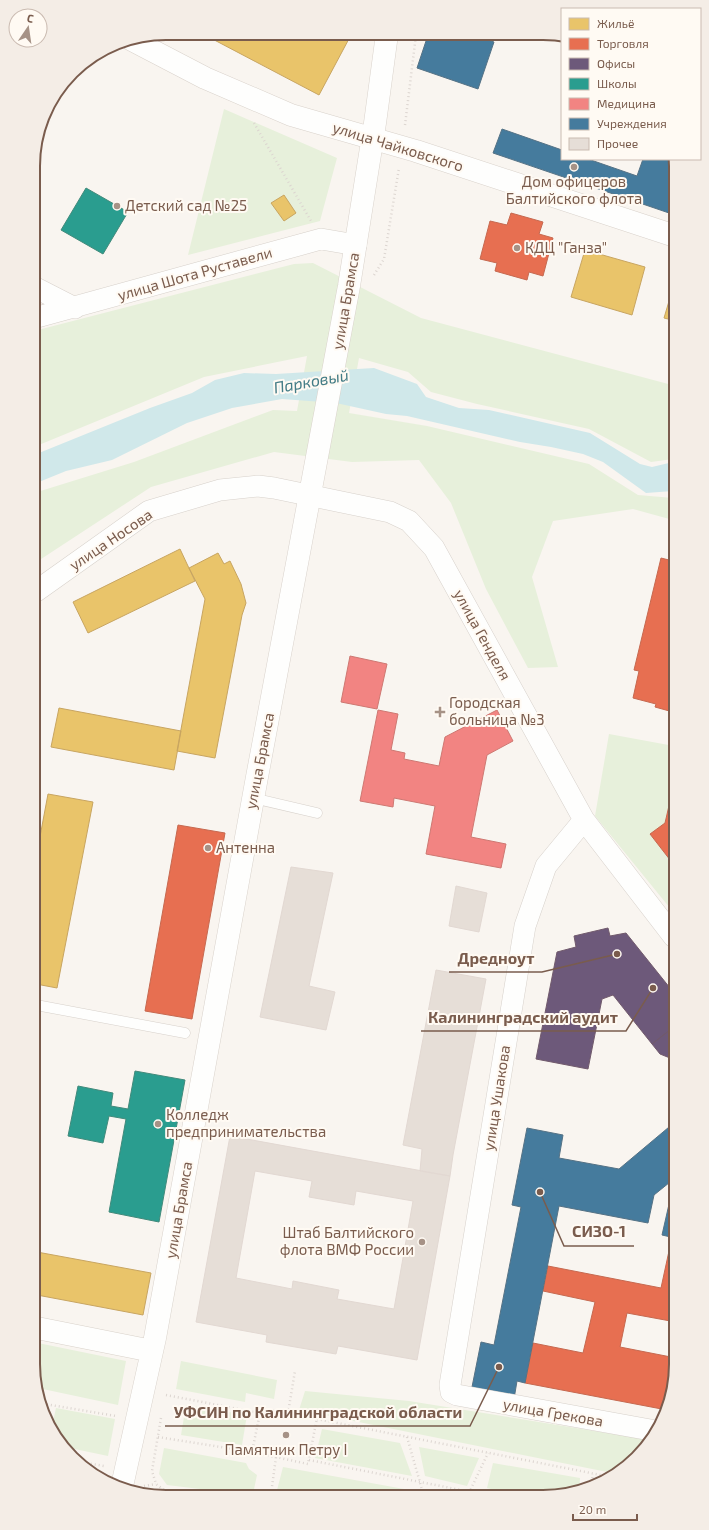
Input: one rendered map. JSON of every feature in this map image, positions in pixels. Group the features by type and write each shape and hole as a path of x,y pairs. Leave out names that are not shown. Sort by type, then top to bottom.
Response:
{"street":[{"name":"улица Брамса","path":"123,1482 155,1338 253,798 349,286 386,40"},
{"name":"улица Чайковского","path":"138,43 205,78 291,116 402,147 669,234"},
{"name":"улица Шота Руставели","path":"40,316 321,239 356,245"},
{"path":"40,290 74,308"},
{"name":"улица Носова","path":"40,588 150,511 220,490 258,486 309,496"},
{"name":"улица Генделя","path":"309,496 390,512 409,521 434,548 584,820 669,930"},
{"name":"улица Ушакова","path":"451,1392 450,1386 525,926 546,866 584,820"},
{"path":"40,1329 152,1351"},
{"name":"улица Грекова","path":"451,1392 457,1395 650,1430"}],"lane":[{"path":"253,798 316,813"},
{"path":"40,1005 184,1033"}],"path":[{"path":"373,278 384,259 402,147 415,40"},
{"path":"254,122 321,239"},
{"path":"288,1413 295,1371"},
{"path":"166,1395 260,1413"},
{"path":"47,1404 116,1416"},
{"path":"252,1452 261,1408 602,1475"},
{"path":"158,1437 252,1452 308,1464 317,1420"},
{"path":"407,1437 422,1490"},
{"path":"470,1490 488,1453"},
{"path":"271,1490 276,1457"},
{"path":"309,1460 459,1490"},
{"path":"88,1463 109,1467"},
{"path":"592,1480 593,1474"}],"green space":[{"path":"224,109 337,158 320,221 188,255"},
{"path":"313,263 421,318 669,384 669,460 651,462 589,429 431,392 408,372 359,358 349,413 427,426 589,464 638,495 669,498 669,519 633,509 553,521 532,577 558,667 528,668 486,589 451,503 419,460 352,462 274,452 151,487 40,560 40,491 134,462 273,410 297,411 307,356 204,377 40,445 40,329 294,264"},
{"path":"609,734 669,745 669,907 595,816"},
{"path":"40,1343 126,1361 118,1405 42,1389"},
{"path":"181,1361 277,1380 274,1399 246,1393 245,1402 176,1389"},
{"path":"305,1391 409,1401 644,1439 626,1459 608,1472 299,1410"},
{"path":"186,1405 247,1415 242,1445 181,1435"},
{"path":"56,1408 115,1419 108,1456 73,1449 66,1441 54,1420"},
{"path":"322,1429 400,1443 412,1476 315,1458"},
{"path":"419,1447 479,1458 467,1486 425,1476"},
{"path":"164,1448 246,1463 249,1469 257,1475 254,1490 208,1490 167,1485 159,1474"},
{"path":"493,1463 580,1478 580,1485 560,1489 495,1490 487,1488"},
{"path":"283,1467 410,1490 277,1490"}],"water":[{"name":"Парковый","path":"374,368 417,384 426,397 459,408 489,410 590,433 640,464 652,467 669,463 669,491 646,493 603,462 583,454 520,442 407,416 386,414 336,403 282,399 232,408 187,423 112,460 66,471 40,482 40,453 150,408 192,393 215,380 244,373 276,374"}],"building: Жильё":[{"path":"214,40 348,40 319,95"},
{"path":"284,195 296,213 284,221 271,203"},
{"path":"585,250 645,267 632,315 571,297"},
{"path":"669,301 669,319 664,318"},
{"path":"180,549 195,581 88,633 73,602"},
{"path":"218,553 224,564 230,561 241,584 246,603 242,615 215,758 177,751 205,599 189,568"},
{"path":"59,708 181,731 174,770 51,747"},
{"path":"48,794 93,802 57,988 40,985 40,837"},
{"path":"40,1253 151,1273 143,1315 40,1296"}],"building: Торговля":[{"name":"КДЦ \"Ганза\"","path":"511,213 543,222 539,234 553,238 543,276 529,272 527,280 495,271 497,263 480,259 490,221 507,225"},
{"path":"661,558 669,560 669,711 655,707 656,704 633,698 639,671 634,670"},
{"path":"669,806 669,859 650,834 665,823"},
{"path":"178,825 225,833 192,1019 145,1011"},
{"path":"669,1251 669,1321 627,1313 620,1347 669,1357 667,1389 660,1409 525,1383 533,1343 583,1353 595,1302 543,1291 548,1266 661,1288"}],"building: Офисы":[{"path":"608,928 610,936 626,933 669,987 669,1031 652,1044 613,995 602,999 588,1069 536,1059 557,952 576,947 574,936"},
{"path":"669,1031 669,1058 660,1054 652,1044"}],"building: Школы":[{"path":"86,188 128,212 103,254 61,230"},
{"name":"Колледж предпринимательства","path":"135,1071 185,1080 159,1222 109,1212 126,1119 109,1116 103,1143 68,1136 78,1086 113,1093 111,1106 128,1109"}],"building: Медицина":[{"path":"350,656 387,664 377,709 341,702"},
{"path":"378,710 398,714 391,750 405,753 404,759 439,766 445,737 497,710 513,741 487,755 471,837 506,844 501,868 426,854 435,806 394,798 393,807 360,801"}],"building: Учреждения":[{"path":"426,40 489,40 494,42 478,89 417,68"},
{"name":"Дом офицеров Балтийского флота","path":"502,129 561,150 561,160 591,160 637,176 643,160 669,160 669,213 493,153"},
{"path":"669,1127 669,1183 654,1195 648,1223 559,1206 525,1383 517,1381 513,1405 470,1397 481,1342 494,1345 521,1207 512,1205 527,1128 563,1135 559,1158 619,1169"},
{"path":"669,1204 669,1237 662,1235"}],"building: Прочее":[{"path":"291,867 333,873 309,986 335,992 326,1030 260,1017"},
{"path":"456,886 487,893 479,932 449,926"},
{"path":"436,970 486,979 450,1176 420,1171 422,1149 403,1145"},
{"name":"Штаб Балтийского флота ВМФ России","path":"230,1136 450,1176 417,1360 338,1346 336,1354 266,1342 267,1335 196,1322","holes":["255,1171 312,1181 309,1197 354,1205 356,1191 413,1201 394,1309 337,1299 339,1290 293,1281 292,1289 236,1278"]}],"place":[{"name":"Дом офицеров Балтийского флота","path":"574,167"},
{"name":"Детский сад №25","path":"117,206"},
{"name":"КДЦ \"Ганза\"","path":"517,248"},
{"name":"Городская больница №3","path":"440,712"},
{"name":"Антенна","path":"208,848"},
{"name":"Дредноут","path":"617,954"},
{"name":"Калининградский аудит","path":"653,988"},
{"name":"Колледж предпринимательства","path":"158,1124"},
{"name":"СИЗО-1","path":"540,1192"},
{"name":"Штаб Балтийского флота ВМФ России","path":"422,1242"},
{"name":"УФСИН по Калининградской области","path":"499,1367"},
{"name":"Памятник Петру I","path":"286,1435"}]}
